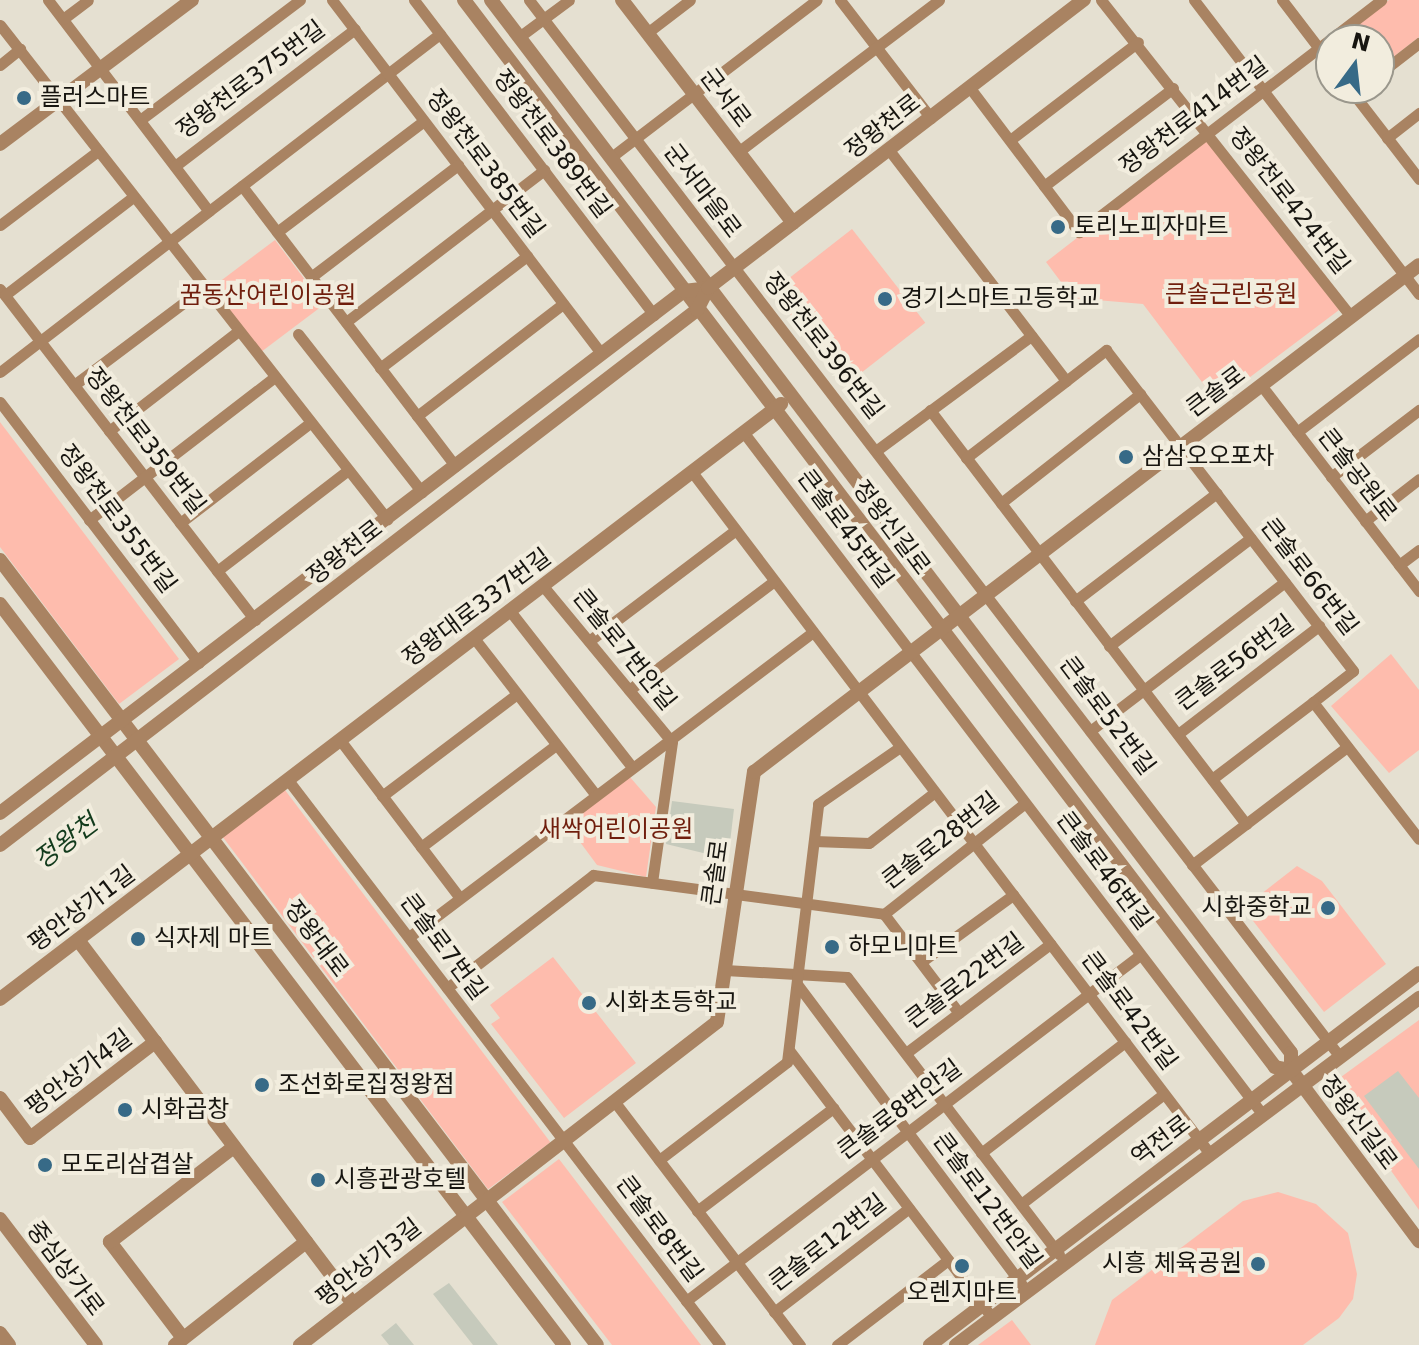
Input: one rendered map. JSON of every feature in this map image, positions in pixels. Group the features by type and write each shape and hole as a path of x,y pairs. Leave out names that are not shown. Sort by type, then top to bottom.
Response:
{"street":[{"name":"정왕천로375번길","path":"48,0 209,211"},
{"path":"63,19 88,0"},
{"path":"0,144 192,0"},
{"name":"정왕천로375번길","path":"140,120 300,0"},
{"name":"정왕천로385번길","path":"332,0 602,354"},
{"name":"정왕천로389번길","path":"414,0 654,315"},
{"name":"정왕신길로","path":"464,0 1275,1067 1291,1070"},
{"name":"정왕신길로","path":"491,0 956,618 1291,1053 1291,1070 1419,1241"},
{"name":"군서마을로","path":"529,0 734,269"},
{"path":"519,37 569,0"},
{"name":"군서로","path":"622,0 793,223"},
{"path":"647,33 690,0"},
{"name":"군서마을로","path":"610,158 817,0"},
{"path":"840,0 931,118"},
{"path":"738,152 939,0"},
{"name":"정왕천로","path":"0,845 697,310 708,288 1084,0"},
{"name":"정왕천로424번길","path":"1101,0 1138,42 1351,317"},
{"path":"1194,0 1419,294"},
{"name":"정왕천로414번길","path":"1350,24 1381,0"},
{"path":"1285,1 1315,42"},
{"path":"0,25 237,332 387,519"},
{"name":"정왕천로375번길","path":"175,166 355,29"},
{"path":"0,372 440,34"},
{"path":"1010,140 1138,42"},
{"path":"1395,62 1419,43"},
{"path":"0,65 20,49"},
{"name":"정왕천로414번길","path":"970,88 1079,232 1315,51"},
{"name":"정왕천로414번길","path":"1044,186 1173,88"},
{"path":"1364,104 1419,179"},
{"path":"1387,138 1419,113"},
{"path":"277,232 424,121"},
{"path":"889,150 1066,381 966,458"},
{"path":"0,225 98,151"},
{"path":"311,277 458,165"},
{"path":"346,322 544,170"},
{"path":"242,186 455,466"},
{"path":"2,292 133,197"},
{"path":"380,368 527,256"},
{"name":"큰솔로","path":"466,1216 717,1022 754,772 1419,265"},
{"name":"정왕천로396번길","path":"734,269 986,593"},
{"path":"74,385 203,288"},
{"name":"정왕천로","path":"0,813 684,291 708,288"},
{"name":"정왕천로359번길","path":"2,292 255,620"},
{"path":"417,416 563,304"},
{"path":"109,431 237,332"},
{"path":"298,334 422,492"},
{"name":"정왕천로396번길","path":"877,450 1031,336"},
{"path":"1297,432 1419,339"},
{"name":"큰솔로66번길","path":"1066,381 1106,350 1217,493 1353,671 1313,702"},
{"path":"89,520 275,377"},
{"name":"큰솔공원로","path":"1261,385 1419,591"},
{"path":"1001,503 1140,394"},
{"name":"정왕대로337번길","path":"190,854 791,397"},
{"name":"정왕천로355번길","path":"0,402 199,663"},
{"path":"930,410 1039,554"},
{"path":"1331,477 1419,410"},
{"path":"180,523 311,422"},
{"name":"큰솔로45번길","path":"744,433 911,652"},
{"path":"217,571 348,470"},
{"name":"큰솔로42번길","path":"692,472 1210,1154"},
{"path":"1365,521 1419,479"},
{"path":"1075,601 1217,493"},
{"path":"589,641 736,530"},
{"path":"1109,646 1251,538"},
{"path":"1399,565 1419,550"},
{"name":"큰솔로56번길","path":"1039,554 1246,824"},
{"name":"정왕대로","path":"0,560 597,1345"},
{"path":"629,690 774,581"},
{"name":"큰솔로56번길","path":"1090,731 1285,582"},
{"name":"큰솔로7번안길","path":"543,586 672,742"},
{"name":"큰솔로52번길","path":"986,593 1340,1057"},
{"name":"정왕대로","path":"0,604 564,1345"},
{"path":"510,611 631,766"},
{"name":"큰솔로56번길","path":"1178,734 1319,626"},
{"name":"큰솔로7번안길","path":"409,937 631,766 672,742 813,632"},
{"path":"474,638 595,794"},
{"name":"큰솔로46번길","path":"911,652 1263,1115"},
{"path":"382,796 517,694"},
{"path":"1212,779 1313,702 1419,839"},
{"path":"340,740 460,898"},
{"path":"652,883 672,742"},
{"path":"421,847 556,745"},
{"path":"659,1160 787,1062 818,804 900,747"},
{"path":"1192,865 1347,747"},
{"name":"큰솔로7번길","path":"288,780 564,1140"},
{"path":"814,841 869,843 935,792"},
{"name":"큰솔로28번길","path":"884,914 1025,803"},
{"name":"평안상가1길","path":"0,999 190,854"},
{"name":"큰솔로28번길","path":"447,988 593,875 735,897 884,914 959,1013"},
{"path":"921,962 1013,895"},
{"name":"평안상가4길","path":"78,940 353,1304"},
{"name":"큰솔로22번길","path":"906,1053 1050,944"},
{"name":"큰솔로8번안길","path":"686,1301 1140,955"},
{"name":"큰솔로22번길","path":"725,970 797,979 847,977 1065,1262"},
{"name":"역전로","path":"930,1345 988,1311 1022,1285 1056,1249 1419,973"},
{"name":"큰솔로12번안길","path":"797,979 1022,1285"},
{"name":"역전로","path":"1022,1285 1065,1262 1419,998"},
{"name":"평안상가4길","path":"0,1098 30,1138 155,1042"},
{"path":"981,1153 1125,1042"},
{"path":"789,1050 988,1311"},
{"path":"1021,1204 1164,1094"},
{"name":"큰솔로12번길","path":"614,1101 800,1345"},
{"path":"697,1211 833,1108"},
{"name":"큰솔로8번길","path":"564,1140 720,1345"},
{"path":"234,1147 110,1242 179,1342 306,1242"},
{"name":"큰솔로12번길","path":"774,1312 909,1208"},
{"name":"평안상가3길","path":"300,1345 466,1216"},
{"name":"중심상가로","path":"0,1219 96,1345"},
{"path":"837,1345 948,1260"},
{"name":"역전로","path":"956,1345 988,1311"},
{"path":"0,1333 9,1345"}],"green space":[{"path":"1389,0 1419,0 1419,37 1395,56 1395,24 1358,24"},
{"name":"큰솔근린공원","path":"1207,137 1339,310 1217,402 1143,304 1073,298 1046,262"},
{"path":"852,229 925,323 846,385 772,291"},
{"name":"꿈동산어린이공원","path":"275,240 324,305 261,352 212,288"},
{"path":"0,422 179,659 119,704 0,547"},
{"path":"1391,654 1419,690 1419,750 1389,773 1331,706"},
{"name":"새싹어린이공원","path":"629,776 656,807 646,877 597,865 566,823"},
{"path":"285,790 550,1142 488,1189 223,837"},
{"path":"1297,866 1322,881 1386,964 1324,1012 1243,908"},
{"path":"553,957 636,1063 564,1118 491,1024 500,1018 490,1005"},
{"path":"1419,1020 1419,1210 1330,1085"},
{"path":"559,1159 701,1345 612,1345 502,1202"},
{"name":"시흥 체육공원","path":"1278,1192 1316,1204 1348,1233 1357,1274 1353,1299 1339,1318 1303,1345 1095,1345 1112,1300 1243,1201"},
{"path":"1012,1320 1031,1345 978,1345"}],"building":[{"path":"672,801 734,809 728,859 666,844"},
{"path":"1398,1071 1419,1098 1419,1169 1364,1096"},
{"path":"449,1283 498,1345 473,1345 433,1294"},
{"path":"396,1323 414,1345 389,1345 381,1335"}],"place":[{"name":"플러스마트","path":"24,98"},
{"name":"토리노피자마트","path":"1058,227"},
{"name":"경기스마트고등학교","path":"885,299"},
{"name":"삼삼오오포차","path":"1126,457"},
{"name":"시화중학교","path":"1328,908"},
{"name":"식자제 마트","path":"138,939"},
{"name":"하모니마트","path":"832,947"},
{"name":"시화초등학교","path":"589,1003"},
{"name":"조선화로집정왕점","path":"262,1085"},
{"name":"시화곱창","path":"125,1110"},
{"name":"모도리삼겹살","path":"45,1165"},
{"name":"시흥관광호텔","path":"318,1180"},
{"name":"시흥 체육공원","path":"1258,1264"},
{"name":"오렌지마트","path":"962,1266"}],"water label":[{"name":"정왕천","path":"66,842"}]}
